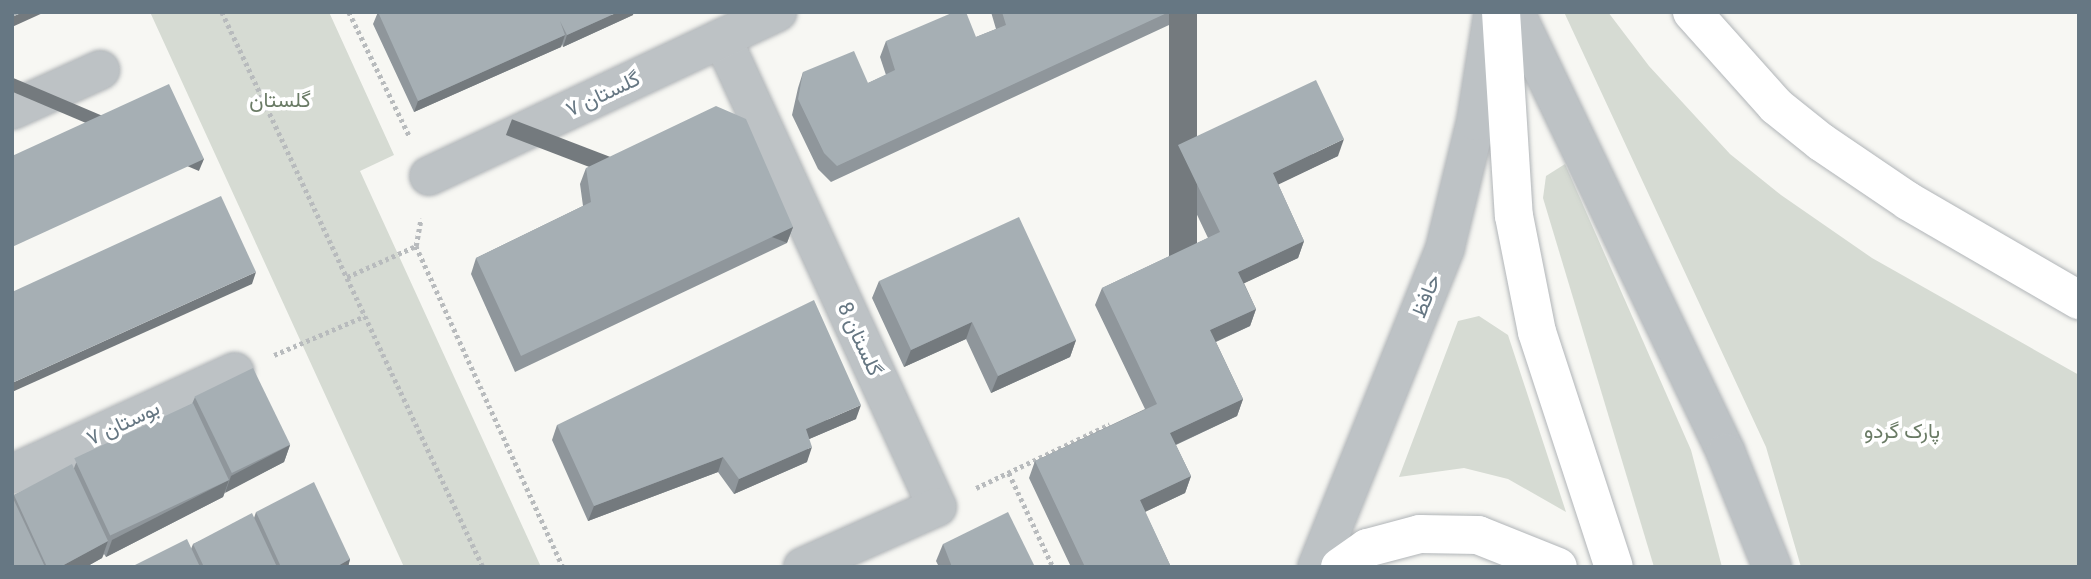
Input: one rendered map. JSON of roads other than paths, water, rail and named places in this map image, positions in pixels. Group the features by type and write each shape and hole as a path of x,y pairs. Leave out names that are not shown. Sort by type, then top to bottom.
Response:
{"highway":[{"path":"1501,12 1514,216 1537,332 1614,567"},
{"path":"1692,12 1776,106 1821,142 1908,201 2079,300"},
{"path":"1340,567 1367,548 1420,534 1478,535 1558,567"}],"street":[{"name":"گلستان ۷","path":"429,176 777,12"},
{"name":"حافظ","path":"1317,567 1445,248 1476,121 1493,12"},
{"path":"1515,12 1726,453 1772,567"},
{"name":"گلستان 8","path":"722,38 937,507 803,567"},
{"path":"12,110 100,70"},
{"name":"بوستان ۷","path":"12,474 235,372"}],"park label":[{"name":"گلستان","path":"280,100"},
{"name":"پارک گردو","path":"1902,431"}]}
